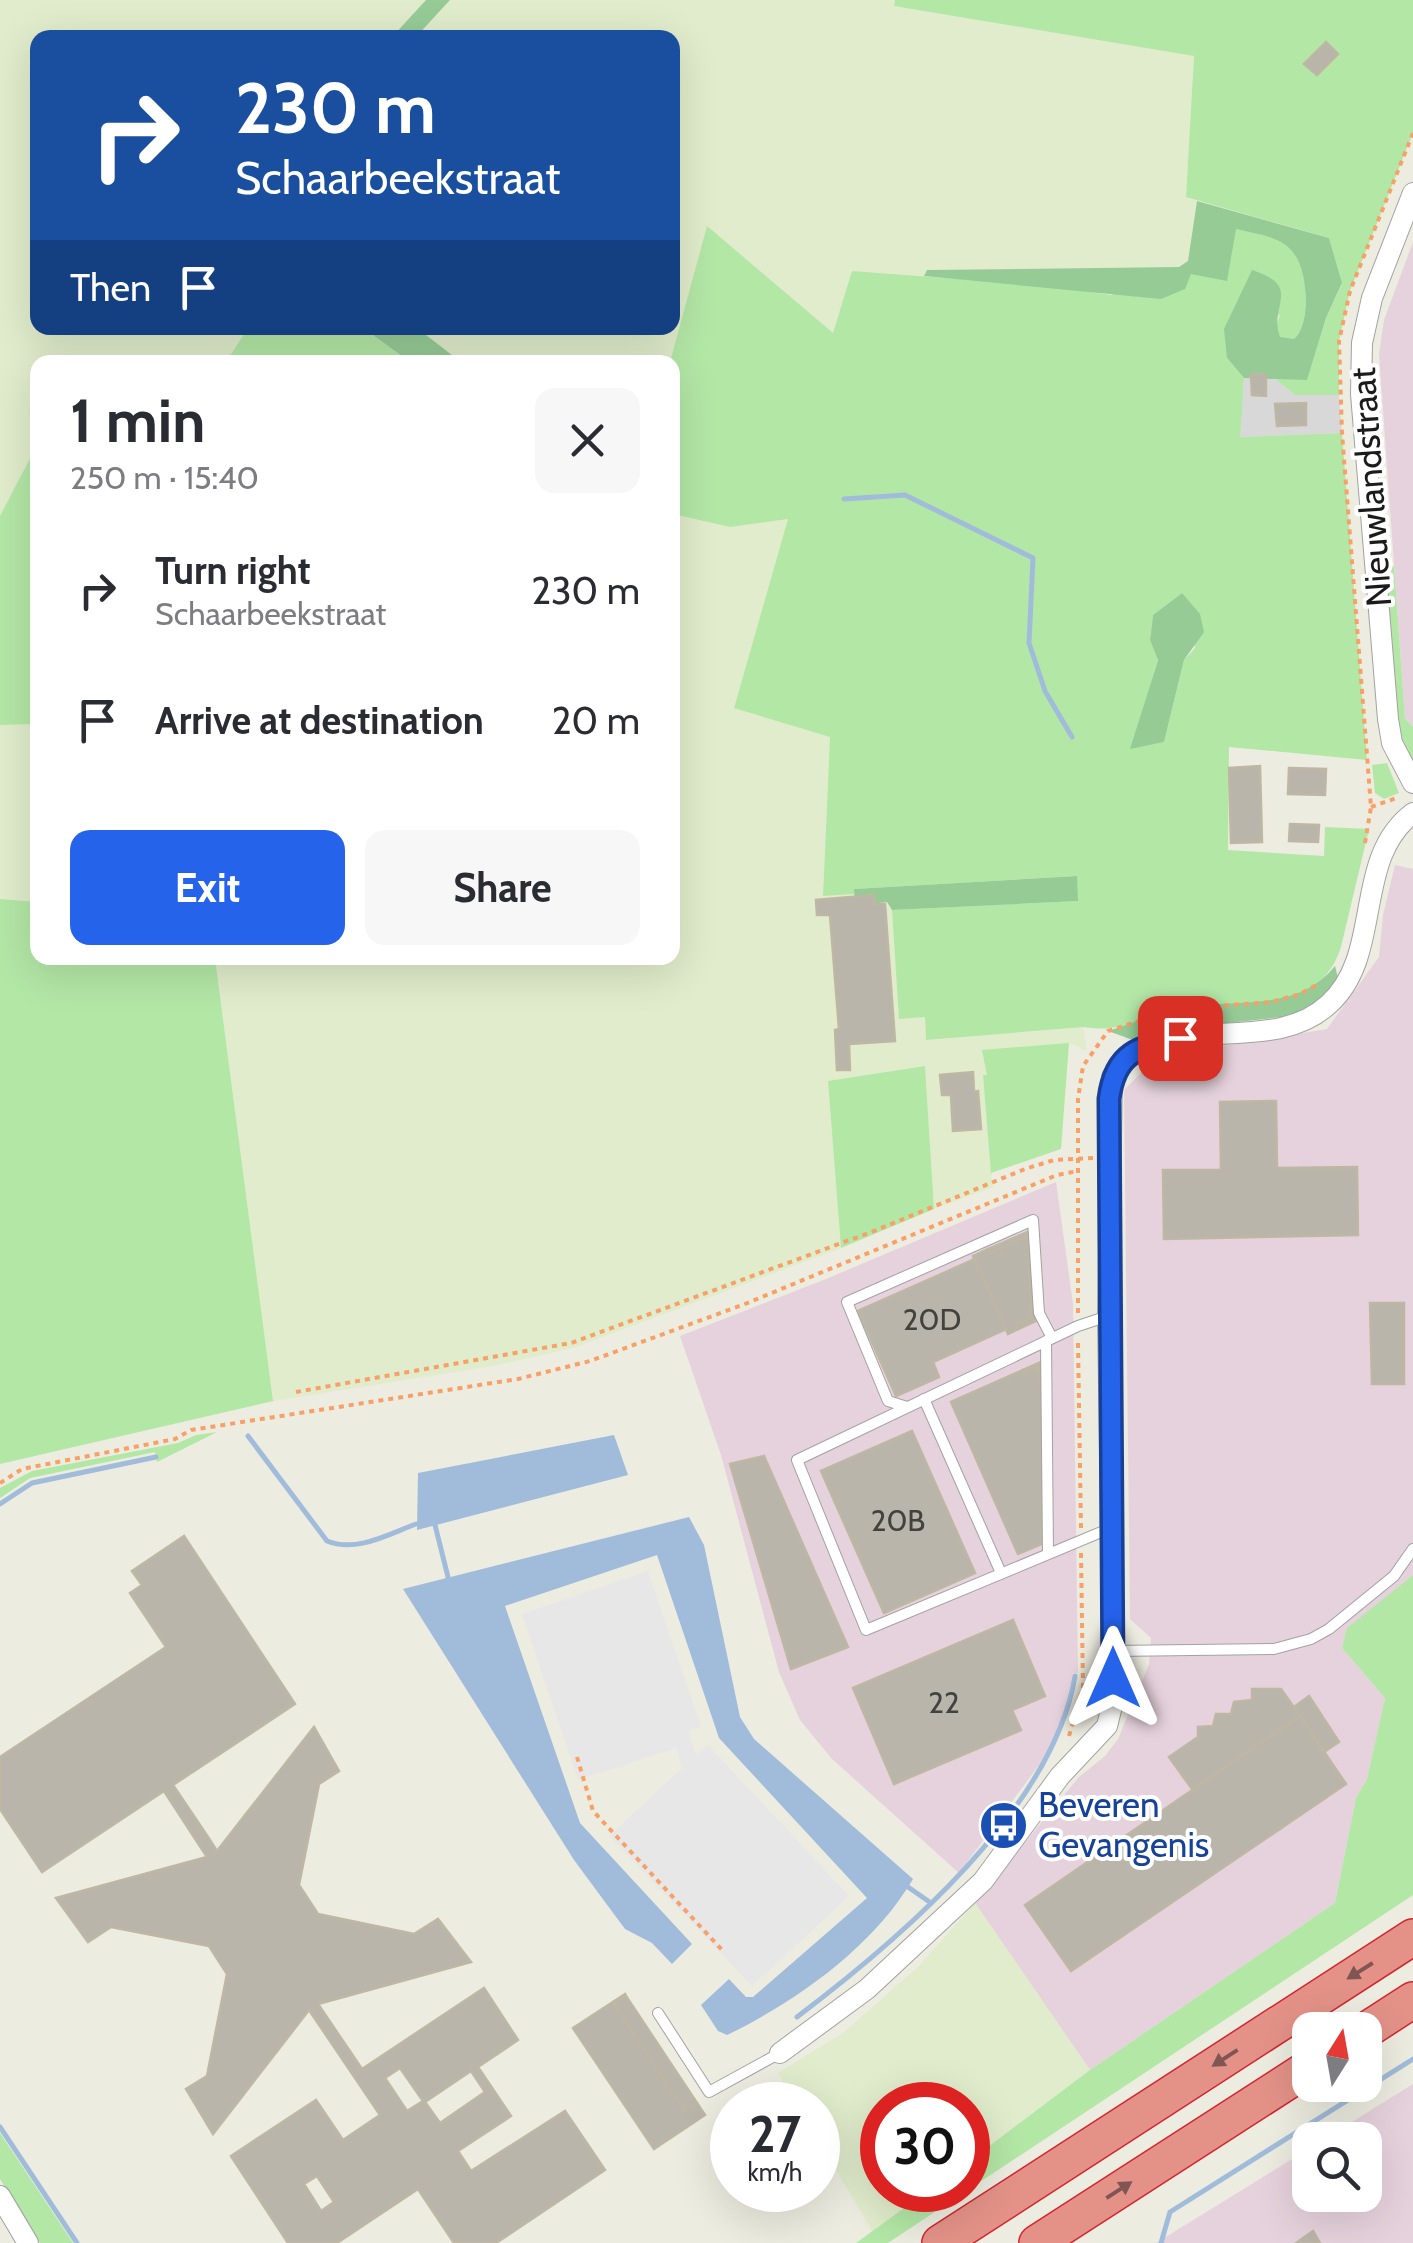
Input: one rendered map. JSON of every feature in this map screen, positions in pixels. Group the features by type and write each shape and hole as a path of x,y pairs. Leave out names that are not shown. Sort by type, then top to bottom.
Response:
{"highway":[{"path":"940,2243 1413,1937"},
{"path":"1382,2020 1413,2000"},
{"path":"1037,2243 1292,2078"}],"street":[{"name":"Nieuwlandstraat","path":"1409,797 1388,719 1361,394 1362,343 1372,298 1413,193"},
{"path":"780,2053 867,1990 983,1881 1060,1776 1106,1726 1112,1706 1114,1651 1108,1316 1112,1077 1127,1055 1149,1045 1300,1023 1325,1008 1340,993 1358,959 1379,859 1409,797"},
{"path":"0,2196 28,2243"}],"lane":[{"path":"908,1407 888,1401 847,1302 1033,1220 1038,1313 1049,1340 1048,1553"},
{"path":"1108,1316 1078,1326 797,1460 866,1630 1112,1528"},
{"path":"924,1400 1001,1573"},
{"path":"1114,1651 1292,1645 1329,1629 1394,1576 1413,1549"},
{"path":"658,2013 709,2092 780,2053"}],"path":[{"path":"1362,856 1371,807 1367,760"},
{"path":"1371,807 1409,797"},
{"path":"1068,1739 1083,1689 1078,1099 1083,1066 1108,1031 1176,1009 1271,1002 1300,994 1329,974"},
{"path":"296,1392 570,1342 874,1230 1025,1169 1054,1160 1109,1157"},
{"path":"0,1483 22,1469 176,1439 192,1430 518,1379 576,1365 745,1304 1058,1176 1078,1172"},
{"path":"577,1756 593,1810 724,1952"}],"shaded area":[{"path":"1413,242 1413,727 1405,719 1379,354 1384,320"},
{"path":"1244,378 1274,378 1295,395 1339,395 1342,433 1239,437"},
{"path":"1395,865 1413,869 1413,1575 1347,1629 1342,1648 1385,1698 1367,1779 1356,1798 1335,1903 1090,2070 975,1903 1079,1777 1105,1756 1118,1739 1149,1664 1151,1638 1130,1619 1124,1090 1157,1057 1327,1029 1379,957 1383,915"},
{"path":"1056,1182 1073,1304 1078,1673 1073,1673 1062,1725 1039,1765 959,1873 832,1759 800,1720 779,1672 721,1455 680,1336"},
{"path":"648,1571 701,1727 688,1731 696,1755 708,1745 849,1896 752,1986 609,1836 682,1768 676,1748 578,1780 522,1614"},
{"path":"1413,2084 1413,2243 1156,2243 1292,2159 1292,2212 1382,2212 1382,2122 1352,2122"}],"green space":[{"path":"0,0 426,0 398,30 30,30 30,335 243,335 231,355 30,355 30,458 0,516"},
{"path":"426,0 450,0 422,30 398,30"},
{"path":"450,0 895,0 894,6 1194,56 1186,196 1197,201 1188,261 1179,267 927,270 924,276 852,271 833,334 707,227 680,326 680,30 423,30"},
{"path":"895,0 1413,0 1413,133 1350,291 1339,341 1339,395 1295,395 1274,378 1307,379 1326,318 1342,284 1329,238 1186,197 1194,56 894,6"},
{"path":"1197,201 1329,238 1342,283 1326,318 1307,380 1244,378 1227,358 1224,329 1252,270 1268,276 1281,290 1277,326 1280,337 1294,339 1303,322 1306,298 1299,263 1284,244 1260,234 1236,229 1227,281 1191,274 1185,289 1161,299 924,276 927,270 1179,267 1188,261"},
{"path":"707,226 833,333 852,271 1042,285 1111,295 1190,274 1236,229 1268,236 1290,248 1299,262 1305,285 1305,311 1299,332 1294,339 1280,338 1276,327 1280,314 1227,358 1244,378 1240,437 1342,433 1367,760 1229,747 1228,850 1324,856 1325,827 1369,829 1341,947 1330,969 1315,985 1274,1001 1180,1008 1112,1028 926,1040 925,1017 899,1019 892,910 1077,901 1076,876 854,889 854,894 823,896 830,737 734,708 788,519 730,527 680,516 680,355 672,355","holes":["1182,593 1195,648 1184,660 1164,742 1131,748 1158,659 1150,640 1153,615"]},
{"path":"243,335 373,335 400,355 231,355"},
{"path":"373,335 426,335 452,355 400,355"},
{"path":"426,335 677,335 672,355 452,355"},
{"path":"30,458 30,724 0,725 0,516"},
{"path":"680,516 730,527 789,518 734,707 830,736 823,895 854,894 855,906 888,902 892,910 899,1018 925,1017 926,1040 1083,1027 1087,1051 1069,1043 983,1076 993,1187 934,1209 925,1066 828,1081 841,1248 573,1348 493,1366 273,1401 216,965 680,965"},
{"path":"1385,566 1394,566 1405,719 1413,727 1413,762 1402,744 1398,723"},
{"path":"1182,593 1200,614 1204,632 1184,660 1164,742 1130,749 1158,660 1150,640 1153,615"},
{"path":"30,724 30,901 0,899 0,725"},
{"path":"1387,763 1399,793 1384,799 1375,793 1372,765"},
{"path":"1077,876 1078,901 892,910 887,902 855,906 854,889"},
{"path":"0,899 30,901 30,965 216,965 273,1401 0,1464"},
{"path":"1335,966 1339,982 1318,1001 1292,1016 1171,1029 1133,1040 1108,1031 1175,1009 1281,998 1319,982"},
{"path":"1069,1043 1061,1149 991,1173 983,1075 987,1075 982,1050"},
{"path":"925,1066 934,1209 841,1248 828,1081"},
{"path":"217,1432 157,1462 155,1452 30,1478 0,1498 0,1488 32,1471"},
{"path":"1413,1575 1413,1895 990,2175 990,2145 1090,2070 1335,1903 1356,1798 1367,1779 1385,1698 1342,1648 1347,1628"},
{"path":"975,1903 1090,2070 990,2145 990,2082 860,2082 860,2210 840,2177 840,2082 783,2082 778,2073 843,2033 919,1966"},
{"path":"0,2133 73,2243 40,2243 0,2179"},
{"path":"861,2212 900,2212 873,2232"},
{"path":"899,2212 935,2212 888,2243 856,2243"}],"water":[{"path":"614,1435 628,1475 417,1530 418,1473"},
{"path":"689,1517 704,1545 740,1717 754,1739 913,1879 877,1927 831,1970 780,2006 727,2035 718,2031 701,2005 729,1979 746,1997 753,1997 867,1898 719,1738 657,1555 505,1606 580,1823 692,1944 672,1964 652,1943 625,1929 574,1860 403,1589"}],"building":[{"path":"1326,42 1338,54 1317,75 1304,64"},
{"path":"1251,374 1266,374 1266,396 1252,395"},
{"path":"1306,403 1306,425 1277,426 1275,404"},
{"path":"1260,766 1262,842 1231,843 1229,768"},
{"path":"1289,768 1326,769 1325,795 1288,794"},
{"path":"1290,824 1319,825 1318,842 1289,841"},
{"path":"874,895 874,904 885,904 895,1041 849,1044 850,1070 837,1070 835,1030 839,1029 830,915 817,915 816,900"},
{"path":"973,1072 981,1129 953,1131 951,1095 942,1095 940,1075"},
{"path":"1276,1101 1277,1168 1357,1167 1358,1235 1164,1239 1163,1170 1221,1170 1220,1102"},
{"path":"1032,1230 1036,1321 1018,1329 1016,1325 1031,1318 1028,1236 990,1253 988,1249"},
{"path":"1028,1236 1031,1318 1008,1334 973,1256"},
{"path":"975,1259 1006,1329 933,1362 939,1377 896,1396 858,1311"},
{"path":"1370,1303 1404,1303 1404,1384 1372,1384"},
{"path":"1041,1362 1041,1379 1038,1367 1024,1373 1023,1370"},
{"path":"1038,1367 1042,1544 1018,1554 951,1402"},
{"path":"912,1431 975,1573 884,1613 821,1471"},
{"path":"764,1456 848,1647 791,1669 730,1464"},
{"path":"184,1536 295,1704 173,1785 217,1851 314,1727 339,1771 319,1784 299,1885 318,1914 414,1934 438,1919 471,1962 318,2004 362,2069 484,1988 518,2040 478,2067 511,2116 458,2151 471,2171 565,2111 605,2170 496,2243 454,2243 418,2189 337,2243 288,2243 231,2156 316,2100 343,2140 380,2115 309,2010 213,2134 186,2089 207,2076 227,1974 209,1946 111,1927 88,1942 56,1898 207,1857 164,1791 42,1872 0,1809 0,1757 166,1647 130,1593 142,1585 132,1571","holes":["400,2068 423,2101 407,2111 385,2078","471,2071 485,2092 440,2123 425,2102","317,2176 334,2202 321,2211 304,2184"]},
{"path":"1013,1620 1045,1696 1012,1710 1021,1730 894,1784 853,1688"},
{"path":"1252,1689 1281,1689 1300,1716 1192,1789 1169,1757 1198,1737 1198,1727 1213,1726 1216,1714 1231,1714 1234,1702 1252,1700"},
{"path":"1309,1696 1339,1742 1324,1752 1294,1707"},
{"path":"1300,1716 1346,1784 1071,1971 1025,1905"},
{"path":"625,1994 614,2004 685,2111 697,2103 705,2115 654,2149 573,2028"},
{"path":"626,1996 697,2103 685,2111 614,2004"},
{"path":"1313,2231 1320,2243 1296,2243"}],"waterway":[{"path":"844,499 905,495 1033,558 1029,643 1045,691 1072,737"},
{"path":"248,1436 327,1541 361,1544 416,1524"},
{"path":"0,1504 32,1483 156,1457"},
{"path":"435,1525 448,1577"},
{"path":"797,2017 924,1910 1005,1822 1037,1774 1061,1726 1075,1676"},
{"path":"908,1887 931,1903"},
{"path":"1161,2243 1170,2212 1413,2059"},
{"path":"0,2127 77,2243"}],"place":[{"name":"Beveren Gevangenis","path":"1003,1825"}],"route":[{"path":"1113,1678 1109,1099 1112,1077 1127,1055 1180,1038"}]}
